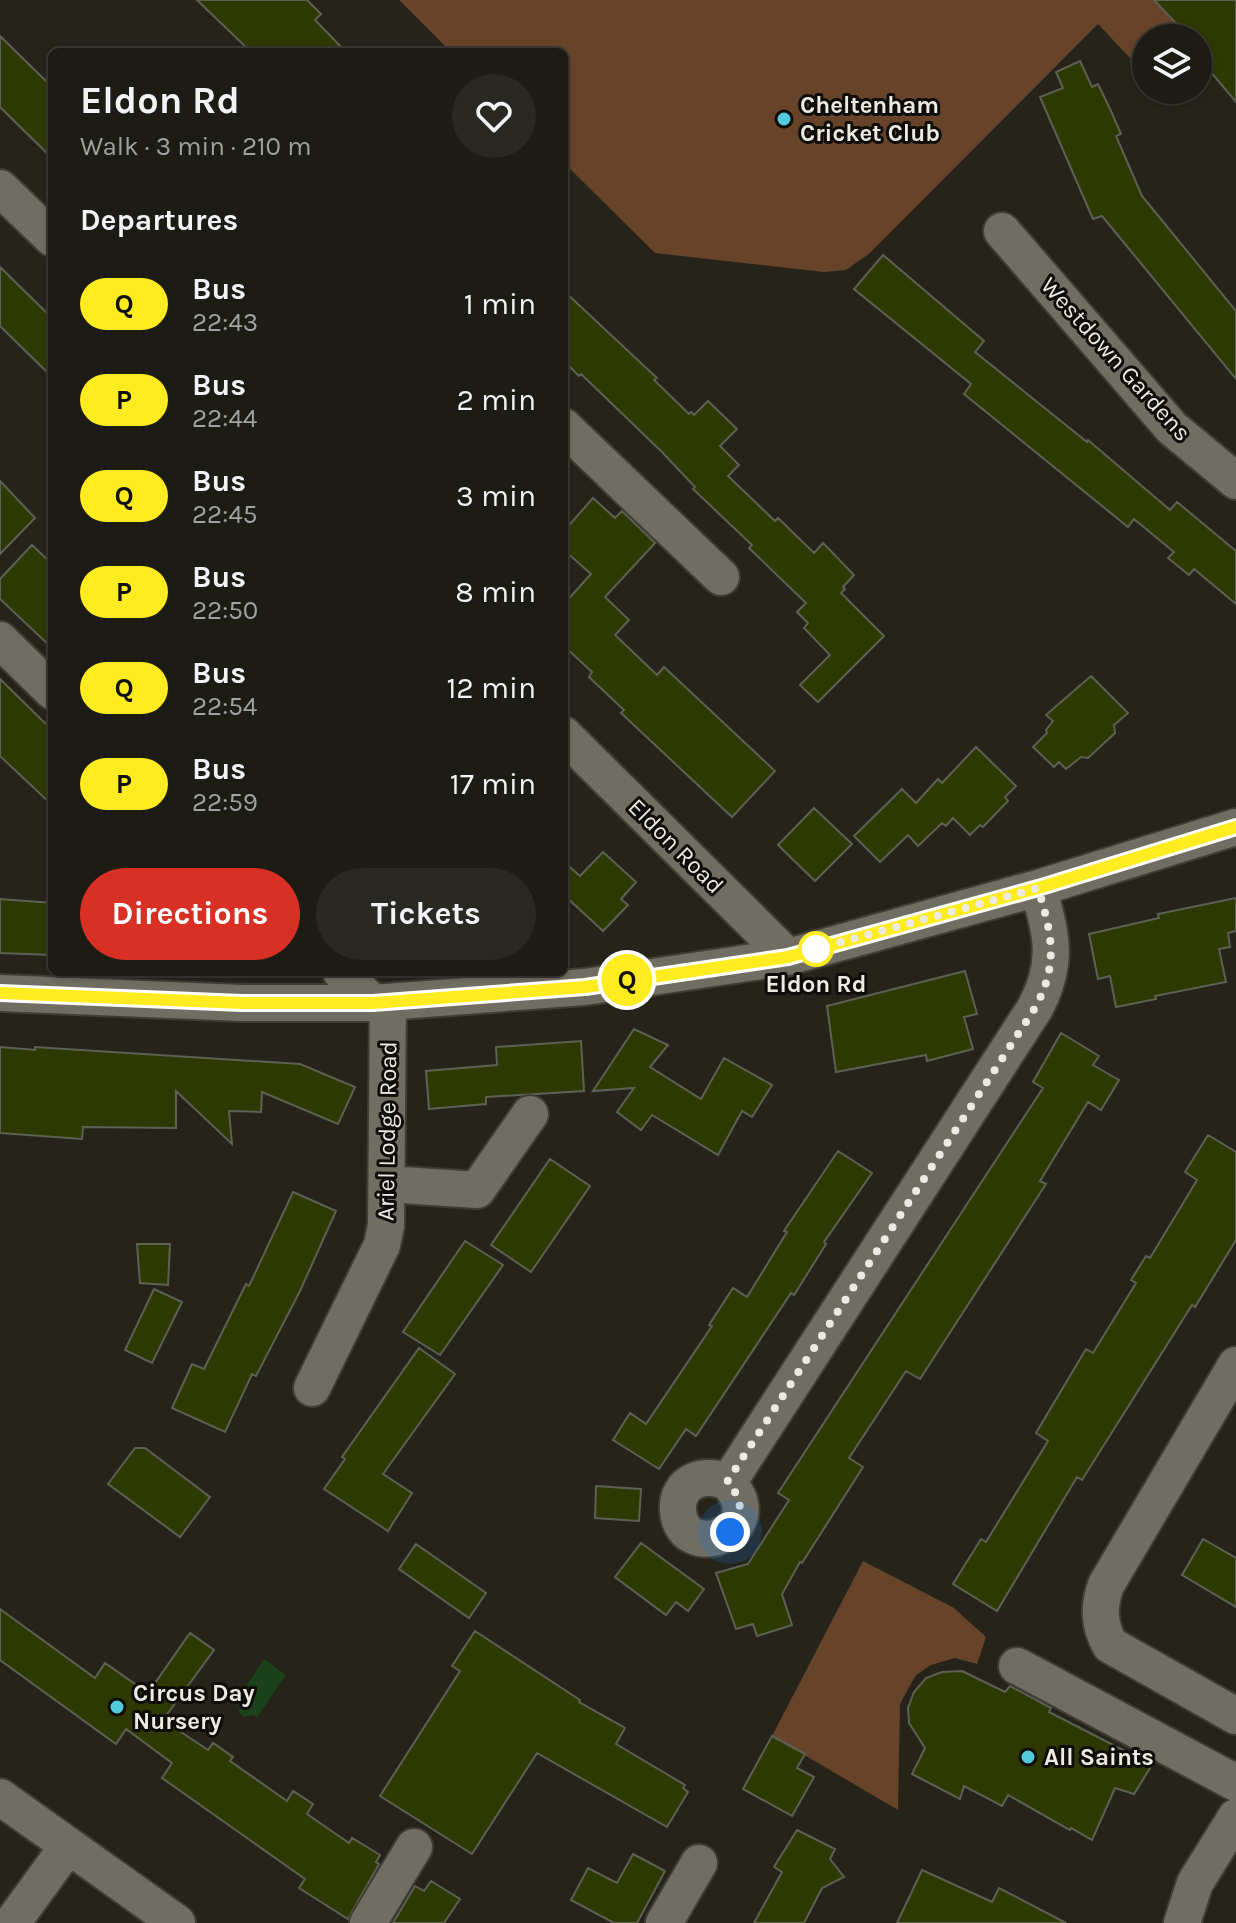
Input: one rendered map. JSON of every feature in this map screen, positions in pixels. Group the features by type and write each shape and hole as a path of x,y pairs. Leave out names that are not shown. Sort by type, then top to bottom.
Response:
{"street":[{"path":"0,188 48,234"},
{"name":"Westdown Gardens","path":"1002,231 1172,428 1236,481"},
{"path":"571,449 721,577"},
{"path":"0,640 48,687"},
{"name":"Eldon Road","path":"568,739 788,957"},
{"path":"0,993 242,1003 380,1003 585,987 788,957 1038,888 1236,827"},
{"path":"727,1482 1044,991 1050,973 1051,939 1038,888"},
{"path":"346,976 380,1003"},
{"name":"Ariel Lodge Road","path":"312,1388 382,1245 386,1226 388,1184 380,1003"},
{"path":"388,1184 477,1190 530,1114"},
{"path":"1236,1365 1106,1585 1100,1610 1104,1634 1110,1645 1236,1716"},
{"path":"1017,1666 1236,1783"},
{"path":"0,1797 177,1923"},
{"path":"1182,1923 1195,1883 1236,1817"},
{"path":"12,1923 68,1846"},
{"path":"368,1923 414,1847"},
{"path":"664,1923 699,1863"}],"shaded area":[{"name":"Cheltenham Cricket Club","path":"399,0 1236,0 1236,7 1212,27 1212,24 1132,24 1132,60 1098,24 870,253 846,270 824,272 655,253 568,167 568,48 447,48"},
{"path":"863,1561 954,1608 986,1637 977,1664 955,1658 931,1665 916,1675 900,1704 898,1810 772,1736"},
{"path":"264,1659 286,1675 257,1717 244,1717 239,1712 240,1706 235,1703"}],"building":[{"path":"197,0 307,0 321,14 315,20 342,48 247,48"},
{"path":"1154,0 1236,0 1236,102 1212,73 1212,24 1177,24"},
{"path":"0,36 48,83 48,154 0,107"},
{"path":"1080,61 1092,87 1098,84 1111,111 1121,134 1116,136 1142,196 1236,311 1236,379 1102,216 1093,219 1040,97 1063,88 1056,72"},
{"path":"883,255 984,341 975,352 1088,440 1170,510 1177,502 1236,551 1236,604 1194,569 1189,575 1168,558 1174,552 1134,519 1128,527 964,394 971,384 854,289"},
{"path":"0,267 48,314 48,373 0,326"},
{"path":"568,295 657,378 654,380 689,414 694,415 708,401 737,429 720,446 739,465 728,476 814,553 823,543 854,575 841,593 884,636 818,702 800,685 830,655 804,628 808,623 797,612 806,603 749,548 752,545 693,489 695,487 662,452 581,374 579,376 568,365"},
{"path":"0,481 35,518 0,554"},
{"path":"593,498 615,518 622,511 655,543 605,597 629,620 615,635 657,675 664,667 775,771 732,817 621,713 624,710 589,677 592,672 568,650 568,600 591,574 568,554 568,526"},
{"path":"32,545 48,560 48,644 0,599 0,579"},
{"path":"1091,676 1128,713 1114,725 1115,733 1088,758 1081,757 1066,769 1059,762 1054,767 1033,747 1047,733 1053,721 1046,715"},
{"path":"0,679 48,726 48,801 0,756"},
{"path":"976,747 1016,786 1005,797 1008,801 983,827 980,825 970,835 953,818 946,826 942,823 918,846 908,835 880,862 854,836 902,789 916,803 938,779 942,783"},
{"path":"814,808 852,844 815,881 778,845"},
{"path":"603,852 636,882 621,899 628,905 603,931 568,899 568,866 580,876"},
{"path":"1236,898 1236,931 1228,933 1230,947 1219,949 1226,982 1116,1007 1110,976 1098,979 1089,934 1159,918 1158,914"},
{"path":"0,899 48,903 48,955 0,953"},
{"path":"965,971 977,1014 964,1017 973,1049 927,1061 926,1055 836,1072 827,1006"},
{"path":"634,1029 668,1045 650,1067 701,1099 724,1058 772,1085 752,1117 742,1111 718,1155 652,1115 641,1130 617,1112 634,1088 593,1091"},
{"path":"1061,1033 1099,1056 1093,1065 1119,1080 1101,1110 1088,1102 1040,1181 1046,1184 920,1379 906,1371 849,1458 863,1467 782,1594 792,1625 757,1636 753,1624 736,1629 716,1573 748,1564 789,1500 778,1493 1043,1088 1033,1082"},
{"path":"581,1041 584,1091 486,1097 486,1104 429,1109 426,1071 497,1065 496,1047"},
{"path":"0,1047 300,1064 355,1087 338,1124 262,1092 261,1112 229,1111 232,1144 176,1091 176,1128 83,1127 82,1139 0,1133"},
{"path":"1208,1135 1236,1152 1236,1240 1082,1480 1077,1477 997,1611 953,1584 981,1539 986,1542 1048,1441 1036,1433 1086,1349 1093,1353 1136,1283 1131,1280 1146,1256 1150,1258 1197,1180 1185,1172"},
{"path":"838,1151 872,1173 824,1242 826,1244 794,1295 791,1293 696,1436 686,1429 659,1469 613,1440 630,1413 646,1424 712,1326 709,1325 733,1288 747,1297 787,1232 784,1231"},
{"path":"550,1159 590,1186 531,1272 491,1245"},
{"path":"293,1192 336,1211 300,1291 256,1376 252,1374 225,1432 172,1408 192,1364 204,1369 246,1284 249,1286"},
{"path":"465,1241 503,1265 440,1355 403,1332"},
{"path":"137,1244 170,1244 168,1285 140,1283"},
{"path":"154,1289 182,1302 152,1363 125,1350"},
{"path":"419,1348 455,1374 383,1474 412,1493 388,1531 324,1489 345,1459 342,1457"},
{"path":"135,1448 145,1448 210,1497 180,1537 108,1484"},
{"path":"596,1486 641,1489 639,1521 595,1518"},
{"path":"1203,1539 1236,1558 1236,1607 1182,1575"},
{"path":"641,1543 704,1589 688,1611 676,1602 666,1615 615,1577"},
{"path":"416,1544 486,1593 469,1618 399,1569"},
{"path":"0,1609 95,1678 105,1663 148,1693 190,1633 214,1650 163,1720 208,1750 213,1743 233,1757 230,1761 287,1801 293,1791 313,1804 307,1814 349,1843 352,1838 380,1855 376,1862 379,1864 348,1919 299,1888 305,1879 162,1778 172,1763 126,1729 116,1744 0,1660"},
{"path":"475,1631 579,1702 625,1728 616,1744 685,1785 683,1788 688,1792 667,1827 537,1753 472,1854 380,1796 460,1671 452,1666"},
{"name":"All Saints","path":"962,1671 1005,1692 1010,1686 1051,1708 1049,1712 1152,1765 1134,1794 1115,1788 1092,1840 1008,1795 1002,1806 964,1786 960,1799 912,1774 925,1748 909,1723 908,1708 914,1692 926,1678 942,1672"},
{"path":"772,1736 805,1754 797,1768 814,1777 792,1816 743,1789"},
{"path":"797,1830 835,1849 830,1859 844,1877 822,1888 804,1923 754,1923 782,1872 774,1867"},
{"path":"633,1854 665,1871 637,1923 614,1923 571,1900 588,1868 617,1883"},
{"path":"922,1870 992,1902 999,1888 1066,1923 897,1923"},
{"path":"431,1881 460,1899 444,1923 393,1923 415,1886 424,1891"}],"bus line":[{"name":"Q","path":"0,993 242,1003 373,1003 585,987 788,957 1038,888 1236,827"}],"place":[{"name":"Cheltenham Cricket Club","path":"784,119"},
{"name":"Eldon Rd","path":"816,949"},
{"name":"Circus Day Nursery","path":"117,1707"},
{"name":"All Saints","path":"1028,1757"}],"route":[{"path":"730,1532 737,1524 741,1511 739,1498 727,1482 1035,1008 1050,973 1052,954 1038,888 816,949"}]}
